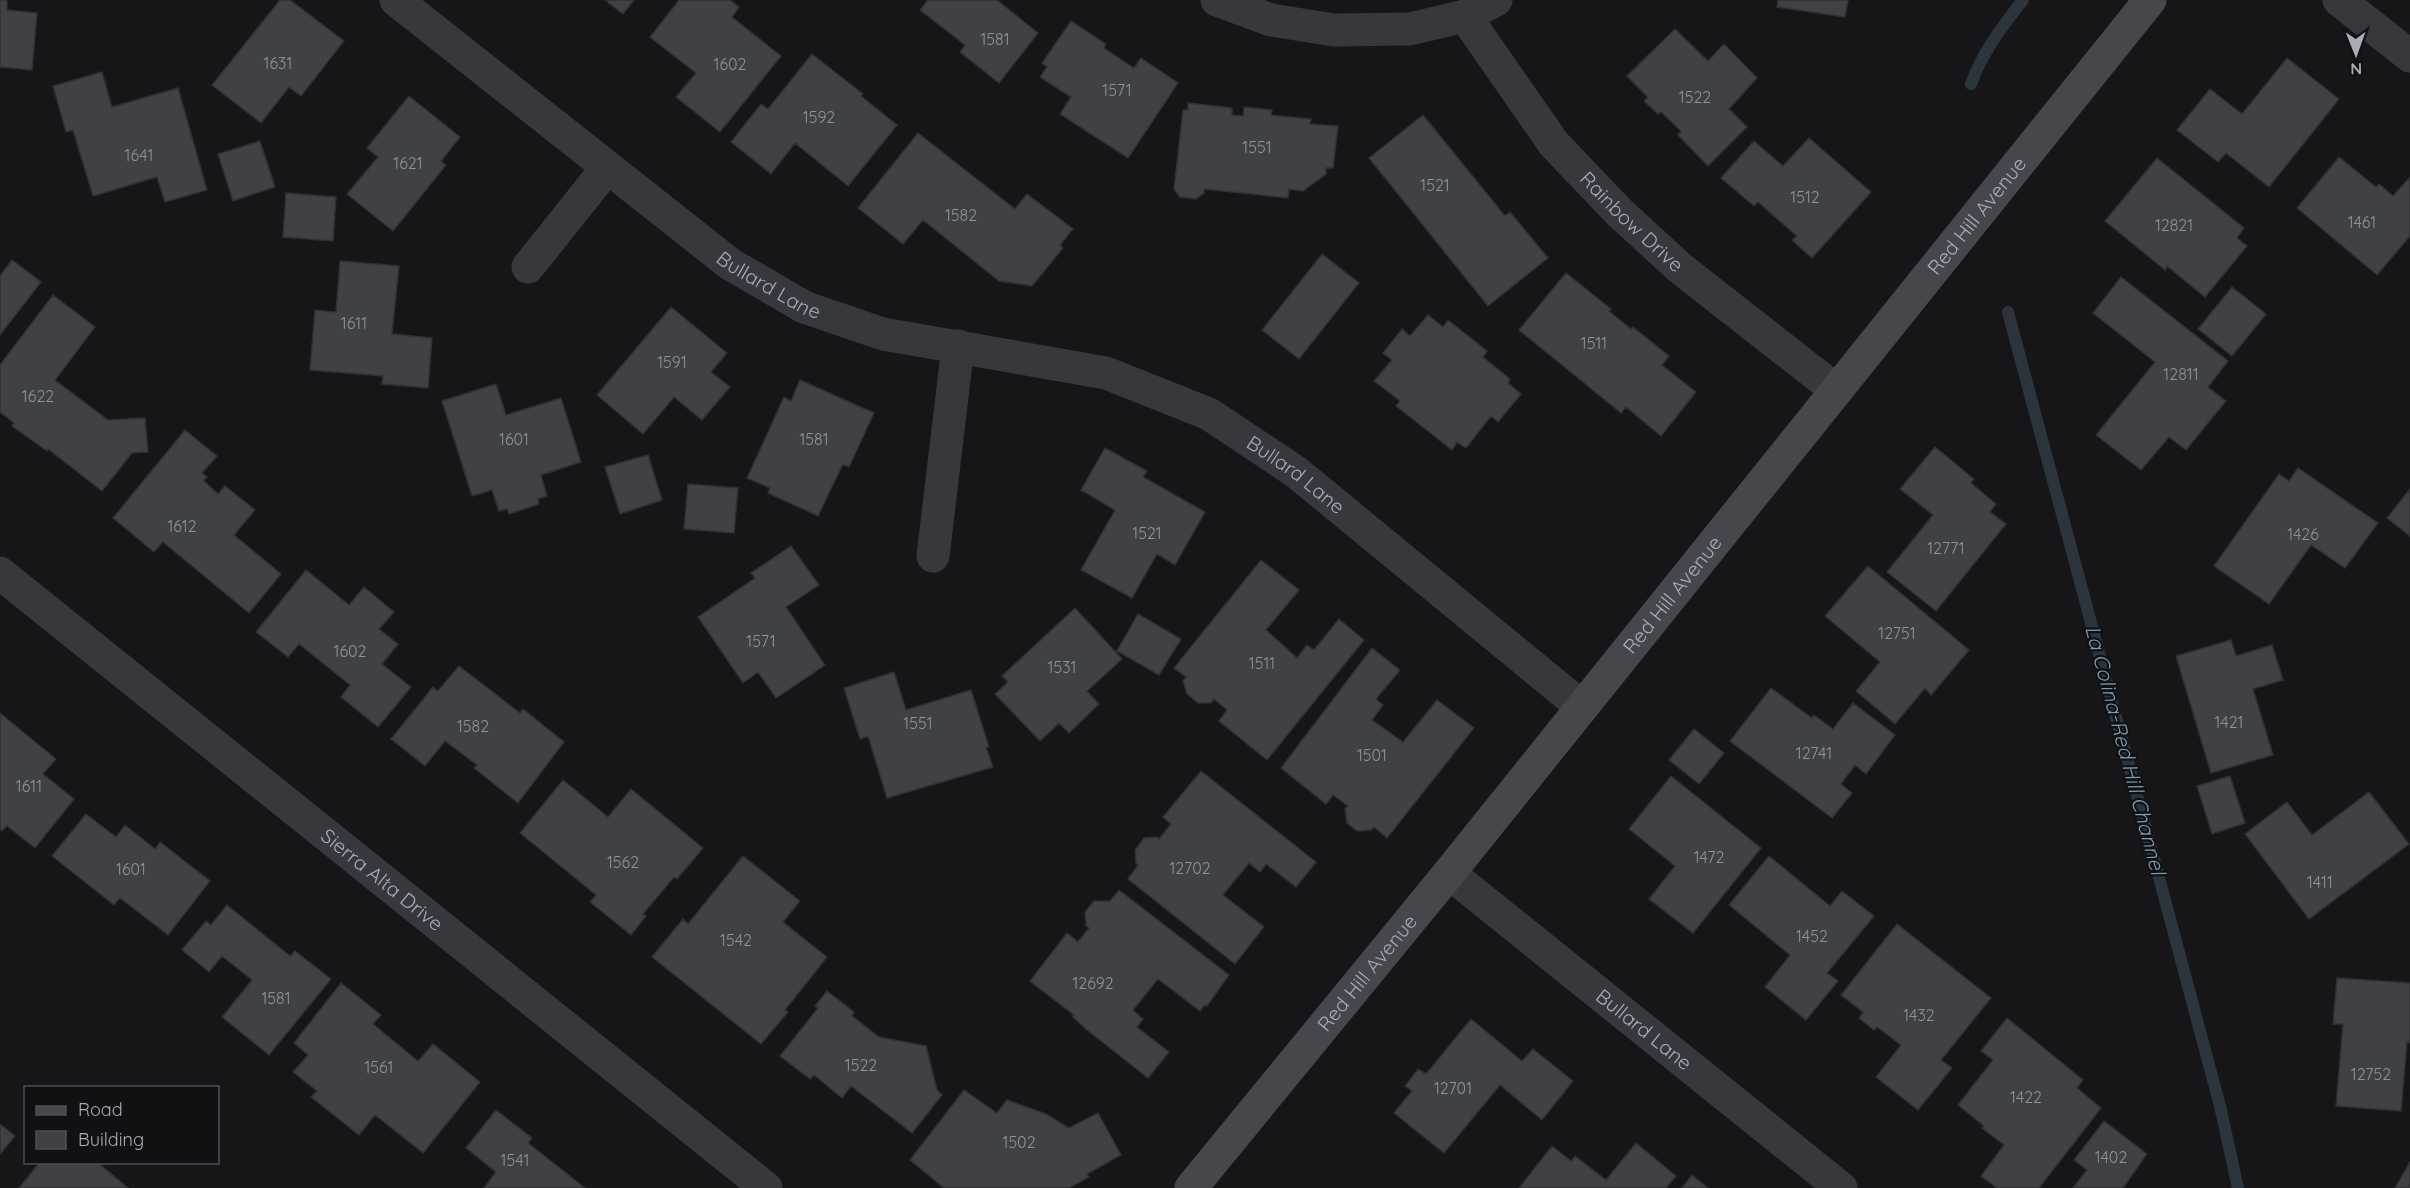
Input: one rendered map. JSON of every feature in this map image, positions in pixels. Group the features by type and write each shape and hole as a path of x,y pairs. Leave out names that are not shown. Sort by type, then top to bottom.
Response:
{"main road":[{"name":"Red Hill Avenue","path":"1191,1188 1449,873 2150,0"}],"street":[{"name":"Bullard Lane","path":"396,0 730,264 804,307 883,334 1106,373 1209,414 1296,472 1582,707"},
{"path":"1217,0 1271,20 1334,30 1410,29 1465,16 1496,0"},
{"path":"2339,0 2410,56"},
{"name":"Rainbow Drive","path":"1465,16 1554,144 1619,213 1680,268 1836,390"},
{"path":"528,267 607,168"},
{"path":"933,556 958,346"},
{"name":"Sierra Alta Drive","path":"0,573 766,1188"},
{"name":"Bullard Lane","path":"1449,873 1841,1188"}],"building":[{"path":"0,0 7,0 7,10 37,13 32,70 0,67"},
{"path":"280,0 290,0 344,41 301,96 289,87 261,123 212,85"},
{"path":"605,0 634,0 623,14"},
{"path":"679,0 730,0 739,7 732,17 781,56 720,132 676,97 696,73 650,37"},
{"path":"928,0 997,0 1038,33 999,83 960,52 965,45 920,10"},
{"path":"1778,0 1848,0 1845,17 1777,7"},
{"path":"1071,21 1106,44 1104,48 1134,68 1141,58 1178,83 1128,158 1060,114 1071,97 1040,77 1047,67 1042,63"},
{"path":"1675,29 1708,61 1724,44 1757,78 1729,109 1747,127 1708,166 1678,135 1681,131 1661,112 1658,114 1644,101 1648,97 1627,76"},
{"path":"812,54 863,94 861,96 897,125 848,186 795,143 771,174 731,142 761,104 768,109"},
{"path":"2287,58 2339,99 2269,187 2226,153 2218,162 2177,130 2210,89 2242,114"},
{"path":"102,72 112,107 178,88 207,190 165,202 157,177 93,196 73,130 66,132 53,86"},
{"path":"409,96 460,137 441,161 446,165 393,231 347,194 378,157 367,148"},
{"path":"1188,103 1232,108 1232,115 1243,116 1244,107 1272,110 1271,115 1311,119 1310,124 1338,126 1333,168 1326,168 1326,174 1303,191 1289,189 1288,198 1204,189 1204,193 1196,199 1180,197 1174,189 1183,110 1188,110"},
{"path":"1423,115 1505,216 1510,212 1548,258 1488,306 1369,158"},
{"path":"918,133 1015,209 1027,194 1073,229 1060,245 1063,248 1032,286 999,281 923,220 903,244 858,208"},
{"path":"1809,138 1871,192 1812,258 1792,240 1797,236 1758,202 1754,206 1721,178 1754,141 1783,166"},
{"path":"260,141 275,187 233,201 218,154"},
{"path":"2339,157 2376,187 2379,184 2393,196 2410,177 2410,236 2377,275 2297,208"},
{"path":"2157,158 2244,228 2237,238 2247,246 2205,297 2167,266 2165,270 2105,221"},
{"path":"286,193 336,197 333,241 283,237"},
{"path":"1322,254 1359,283 1299,359 1262,330"},
{"path":"12,260 41,282 0,335 0,276"},
{"path":"340,261 399,266 392,334 432,338 428,388 382,384 383,376 310,370 315,310 336,312"},
{"path":"1566,273 1611,309 1609,311 1631,329 1633,327 1669,356 1662,365 1696,392 1661,436 1626,407 1621,413 1519,330"},
{"path":"2121,277 2228,361 2208,387 2226,401 2186,450 2169,437 2141,470 2096,435 2155,362 2093,313"},
{"path":"2232,287 2266,314 2232,356 2198,329"},
{"path":"53,295 95,327 55,380 108,420 145,418 148,452 132,453 102,491 48,449 47,451 12,426 14,423 0,412 0,365"},
{"path":"671,307 727,353 711,372 730,387 702,420 674,397 643,434 597,395"},
{"path":"1428,315 1443,327 1448,320 1487,351 1483,357 1510,379 1508,383 1521,394 1498,422 1491,416 1466,448 1457,442 1452,450 1396,406 1400,401 1374,381 1392,360 1383,353 1402,329 1410,336"},
{"path":"800,380 874,413 849,467 843,464 818,516 768,493 770,488 747,478 784,397 791,401"},
{"path":"496,384 506,415 561,398 581,462 541,475 547,496 538,499 539,504 509,514 507,509 499,511 492,490 472,496 442,401"},
{"path":"185,430 217,456 202,473 207,477 204,481 218,494 225,486 255,510 234,535 281,574 249,613 163,542 154,552 113,518"},
{"path":"1935,447 1974,479 1971,483 1996,504 1990,512 2006,524 1936,611 1887,572 1933,515 1900,489"},
{"path":"1105,448 1147,471 1143,477 1205,512 1175,565 1157,554 1132,598 1081,570 1115,510 1081,490"},
{"path":"648,455 662,500 620,514 605,467"},
{"path":"2298,468 2378,523 2345,568 2311,545 2269,604 2214,566 2279,474 2289,481"},
{"path":"688,484 738,488 734,533 684,529"},
{"path":"2410,489 2410,536 2387,518"},
{"path":"791,546 819,585 786,607 825,665 776,698 758,672 743,683 698,617 755,578 751,573"},
{"path":"1261,560 1299,590 1266,630 1297,658 1307,645 1314,650 1339,619 1364,640 1267,760 1219,721 1227,710 1214,699 1211,703 1198,703 1187,694 1183,681 1186,677 1174,668"},
{"path":"1868,566 1969,650 1931,695 1925,688 1895,724 1856,691 1880,662 1825,616"},
{"path":"306,570 349,605 364,587 394,612 379,629 398,644 382,664 411,687 378,727 341,697 350,685 299,644 288,657 256,632"},
{"path":"1075,608 1122,659 1087,691 1099,704 1069,733 1059,723 1040,741 995,694 1008,682 1002,676"},
{"path":"1138,614 1181,639 1159,675 1117,651"},
{"path":"2231,640 2236,656 2272,645 2283,680 2253,689 2273,755 2211,773 2176,656"},
{"path":"1372,648 1400,670 1376,699 1383,705 1372,720 1403,742 1437,700 1474,728 1387,838 1374,827 1371,830 1357,831 1347,823 1345,809 1348,806 1333,795 1326,804 1281,768"},
{"path":"459,666 520,713 523,709 564,742 518,803 474,768 477,765 445,741 425,766 391,739 433,687 438,691"},
{"path":"894,672 906,710 971,690 993,767 887,798 868,736 860,739 844,688"},
{"path":"1771,688 1812,718 1814,715 1833,729 1853,703 1895,735 1866,774 1855,765 1841,784 1852,793 1832,818 1730,741"},
{"path":"0,713 56,759 43,774 74,799 35,848 7,826 2,831 0,829"},
{"path":"1694,729 1724,753 1699,784 1669,760"},
{"path":"1201,771 1316,862 1296,887 1266,864 1260,872 1249,863 1223,895 1264,927 1235,964 1128,879 1138,865 1135,850 1144,838 1158,837 1159,839 1171,824 1163,817"},
{"path":"1671,776 1761,848 1693,933 1649,899 1675,866 1629,829"},
{"path":"2230,776 2245,823 2212,834 2197,786"},
{"path":"563,780 608,817 631,789 703,848 677,879 674,877 643,914 646,916 631,935 590,902 596,895 520,833"},
{"path":"2369,792 2409,844 2309,919 2245,834 2287,802 2312,835"},
{"path":"86,814 116,837 125,825 155,849 160,842 210,881 168,935 120,898 114,905 52,856"},
{"path":"743,856 800,901 783,922 827,957 785,1010 788,1012 761,1044 652,957 683,919 688,924"},
{"path":"1769,856 1830,906 1842,891 1874,916 1827,973 1838,981 1806,1020 1765,987 1790,955 1729,905"},
{"path":"1119,890 1229,975 1207,1006 1205,1005 1200,1011 1158,979 1133,1010 1143,1019 1137,1027 1169,1052 1148,1078 1030,981 1067,933 1078,942 1089,928 1086,926 1085,912 1094,901 1110,901"},
{"path":"227,905 290,956 295,951 331,979 269,1055 222,1017 252,980 222,956 209,972 182,950 206,921 211,925"},
{"path":"1897,924 1991,998 1941,1060 1952,1068 1918,1110 1876,1077 1901,1045 1877,1027 1874,1030 1859,1018 1863,1012 1841,995"},
{"path":"2337,978 2410,983 2410,1043 2407,1042 2401,1111 2336,1106 2343,1024 2333,1024"},
{"path":"341,983 381,1015 373,1024 418,1061 433,1044 480,1082 423,1153 375,1115 359,1135 311,1097 317,1091 293,1072 308,1055 294,1043"},
{"path":"827,991 854,1012 852,1016 879,1037 926,1046 937,1090 942,1095 912,1133 851,1086 842,1098 814,1075 810,1079 780,1056 818,1008 815,1006"},
{"path":"2007,1018 2083,1080 2077,1088 2101,1108 2039,1188 1997,1188 1981,1176 2004,1145 1958,1105 1993,1060 1981,1051"},
{"path":"1471,1019 1522,1061 1533,1049 1573,1081 1542,1120 1500,1085 1444,1153 1394,1113 1412,1091 1405,1086 1418,1069 1426,1074"},
{"path":"964,1090 997,1113 1007,1100 1046,1114 1069,1128 1098,1113 1121,1155 1087,1174 1089,1177 1069,1188 944,1188 910,1160"},
{"path":"496,1110 532,1138 528,1143 585,1188 484,1188 496,1172 466,1148"},
{"path":"2104,1121 2147,1154 2123,1188 2073,1188 2087,1170 2074,1160"},
{"path":"0,1124 15,1136 0,1154"},
{"path":"1636,1143 1676,1176 1666,1188 1519,1188 1552,1146 1571,1161 1575,1156 1606,1180"},
{"path":"2410,1162 2410,1188 2395,1188"},
{"path":"38,1164 99,1164 128,1188 19,1188"},
{"path":"1692,1175 1708,1188 1682,1188"}],"waterway":[{"name":"La Colina-Red Hill Channel","path":"1971,84 1987,50 2023,0"},
{"name":"La Colina-Red Hill Channel","path":"2008,312 2220,1106 2238,1188"}]}
